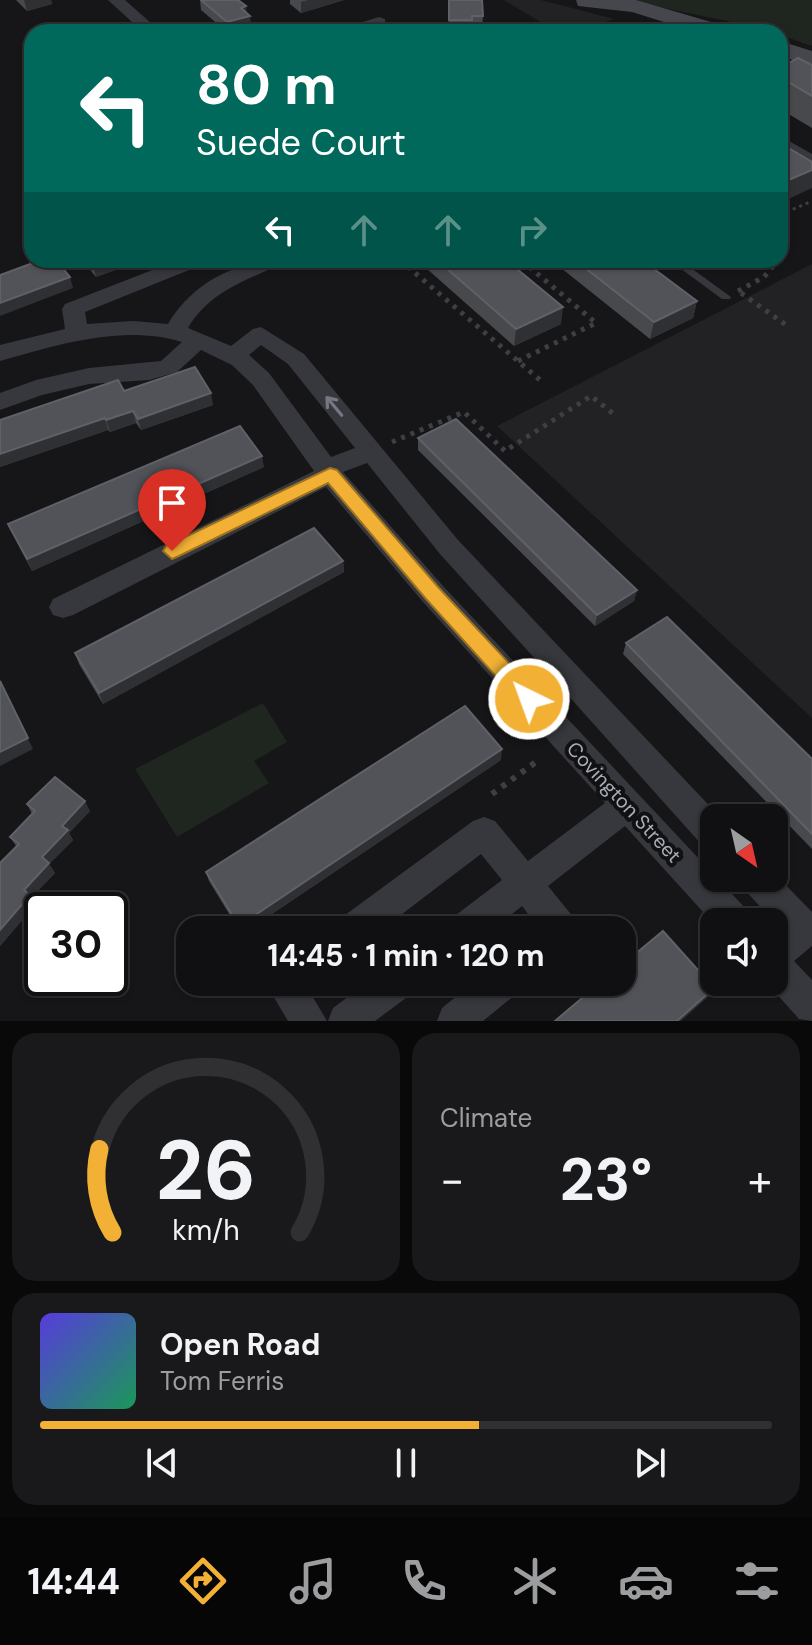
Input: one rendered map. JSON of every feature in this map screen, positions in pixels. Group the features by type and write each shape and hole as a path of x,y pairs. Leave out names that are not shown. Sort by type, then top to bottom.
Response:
{"main road":[{"path":"585,0 630,17 663,24"},
{"path":"788,51 812,59"}],"street":[{"path":"116,0 144,24"},
{"path":"372,24 379,22"},
{"path":"77,333 73,309 177,268"},
{"path":"0,402 36,388 89,376 149,372 169,367 187,336 185,311 200,295 258,268"},
{"name":"Covington Street","path":"0,353 77,333 133,328 187,336 233,356 261,379 329,472 433,594 722,908"},
{"path":"233,356 261,334 296,359 381,447 449,547 700,819"},
{"path":"63,607 381,447"},
{"path":"529,699 568,675"},
{"path":"482,916 627,805"},
{"path":"372,916 484,832 550,916"},
{"path":"769,892 808,933 788,946"},
{"path":"788,980 812,1006"},
{"path":"292,996 309,1021"},
{"path":"346,1021 379,996"},
{"path":"455,1021 485,996"}],"lane":[{"path":"788,144 812,158"},
{"path":"800,151 812,146"},
{"path":"685,268 726,297"}],"path":[{"path":"788,212 812,201"},
{"path":"409,268 540,380"},
{"path":"518,361 596,323 531,268"},
{"path":"726,297 764,277 771,268"},
{"path":"738,292 789,327"},
{"path":"381,447 464,412 505,451 591,396 615,415"},
{"path":"492,794 540,759"}],"shaded area":[{"path":"504,0 541,0 614,19 601,24 544,24"},
{"path":"625,0 812,0 812,46 788,38 788,24 741,24"},
{"path":"812,264 812,718 497,426"},
{"path":"263,703 287,742 254,761 269,783 177,837 135,769"}],"building":[{"path":"201,0 238,0 246,6 241,8 250,16 227,22"},
{"path":"449,0 482,0 483,16 472,16 472,20 449,20"},
{"path":"798,58 812,65 812,96 788,82 788,64"},
{"path":"788,148 812,162 812,170 788,180"},
{"path":"24,266 63,268 70,277 0,303 0,275"},
{"path":"446,268 516,268 563,307 516,329"},
{"path":"585,268 653,268 697,301 654,322"},
{"path":"195,367 211,393 138,419 133,411 105,418 0,454 0,420 118,380 124,391"},
{"path":"456,419 637,590 597,615 418,438"},
{"path":"240,426 262,456 27,559 8,524"},
{"path":"314,528 343,561 99,693 75,653"},
{"path":"667,617 812,759 812,834 788,809 788,804 783,804 626,643"},
{"path":"0,681 28,738 0,752"},
{"path":"465,706 502,749 254,916 233,916 206,872"},
{"path":"55,777 85,801 62,826 68,830 42,857 49,863 24,890 24,902 0,930 0,863 19,844 10,837 35,811 27,804"},
{"path":"663,931 700,972 700,996 705,996 677,1021 555,1021 584,996 636,996 636,953"}],"route":[{"path":"172,551 330,474 529,699"}]}
